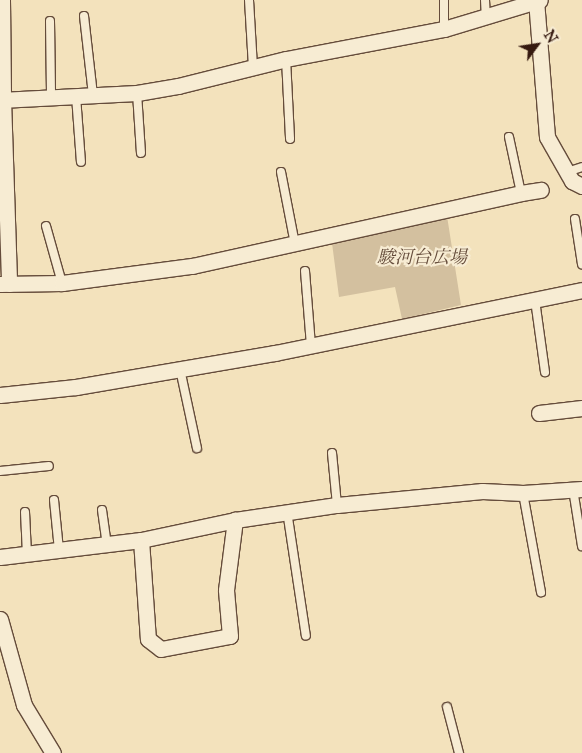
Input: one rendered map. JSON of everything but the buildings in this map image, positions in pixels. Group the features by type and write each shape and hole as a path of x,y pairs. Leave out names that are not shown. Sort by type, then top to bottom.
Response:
{"street":[{"path":"2,0 1,100 4,284 62,283 192,266 541,190"},
{"path":"1,100 137,93 178,86 286,59 444,29 537,1 547,137 572,181 582,186"},
{"path":"0,394 76,387 311,346 582,290"},
{"path":"539,413 582,408"},
{"path":"0,557 141,540 234,520 337,505 482,491 523,493 577,489"},
{"path":"141,540 148,638 161,649 230,636 226,590 234,520"},
{"path":"0,619 24,705 53,753"}],"lane":[{"path":"249,0 253,67"},
{"path":"444,0 444,29"},
{"path":"485,0 486,17"},
{"path":"84,16 94,96"},
{"path":"50,21 51,98"},
{"path":"286,59 290,139"},
{"path":"137,93 141,153"},
{"path":"76,96 80,162"},
{"path":"509,137 521,193"},
{"path":"567,172 582,167"},
{"path":"281,172 294,244"},
{"path":"575,219 582,264"},
{"path":"46,226 62,283"},
{"path":"305,270 311,346"},
{"path":"534,300 545,372"},
{"path":"180,369 197,448"},
{"path":"332,453 337,505"},
{"path":"0,471 49,466"},
{"path":"577,489 582,546"},
{"path":"523,493 541,592"},
{"path":"54,500 59,550"},
{"path":"102,510 107,544"},
{"path":"25,512 27,554"},
{"path":"286,512 306,636"},
{"path":"448,707 459,753"}],"green space":[{"name":"駿河台広場","path":"447,216 461,305 402,319 395,287 339,297 332,243"}]}
